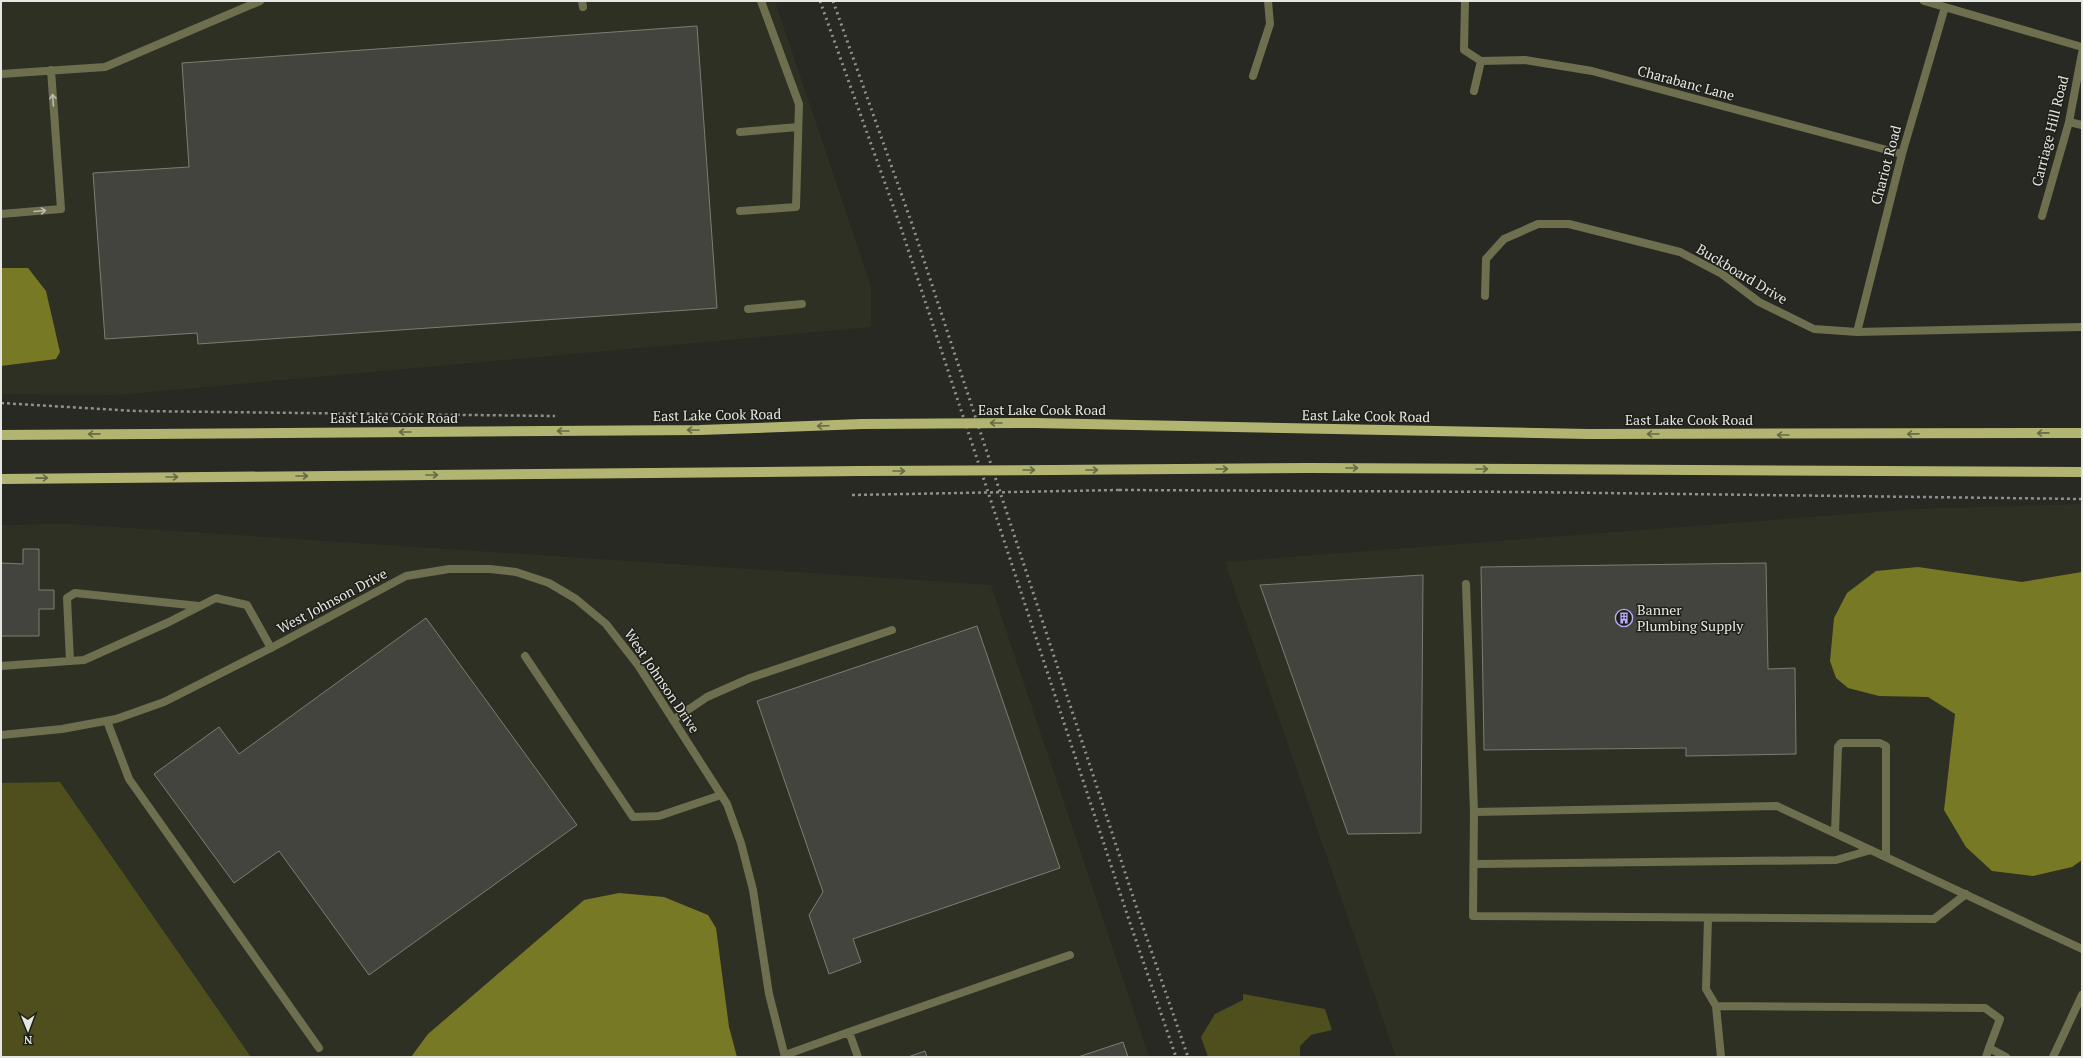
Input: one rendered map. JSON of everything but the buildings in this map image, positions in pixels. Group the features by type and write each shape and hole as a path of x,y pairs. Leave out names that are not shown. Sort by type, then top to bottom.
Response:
{"main road":[{"name":"East Lake Cook Road","path":"1,435 700,430 862,424 1035,423 1588,434 2082,433"},
{"path":"1,479 1309,468 2082,472"}],"street":[{"path":"1,74 105,66 260,1"},
{"path":"740,210 796,207 799,104 761,1"},
{"path":"1253,76 1270,24 1268,1"},
{"path":"1465,1 1464,50 1481,61 1474,90"},
{"path":"1924,1 2082,47"},
{"name":"Chariot Road","path":"1857,332 1902,154 1945,7"},
{"name":"Carriage Hill Road","path":"2042,216 2069,122 2082,53"},
{"name":"Charabanc Lane","path":"1481,61 1525,60 1592,71 1902,154"},
{"path":"1,214 61,209 51,70"},
{"path":"2069,122 2082,125"},
{"path":"740,132 798,127"},
{"name":"Buckboard Drive","path":"1485,296 1486,259 1504,239 1538,224 1569,224 1680,252 1722,274 1759,302 1814,329 1857,332 2082,327"},
{"path":"748,309 802,304"},
{"name":"West Johnson Drive","path":"1,735 62,729 107,721 164,702 271,648 406,576 449,569 490,569 516,572 549,583 576,599 606,624 638,665 727,804 741,843 753,890 769,994 785,1056"},
{"path":"1466,584 1474,812 1474,916 1934,919 1966,894"},
{"path":"70,661 67,598 75,593 200,606"},
{"path":"1,666 84,660 169,622 216,598 247,606 271,648"},
{"path":"674,720 707,697 750,678 892,630"},
{"path":"525,656 633,817 659,816 721,795"},
{"path":"107,721 129,779 319,1048"},
{"path":"1835,833 1838,747 1841,743 1880,743 1886,746 1886,857"},
{"path":"1474,812 1777,806 2082,949"},
{"path":"1474,864 1836,860 1871,850"},
{"path":"1708,918 1706,989 1716,1006 1722,1057"},
{"path":"785,1056 849,1032 1070,955"},
{"path":"2053,1057 2082,995"},
{"path":"1716,1006 1985,1008 2000,1019 1986,1057"},
{"path":"849,1032 858,1057"},
{"path":"1989,1048 2006,1057"}],"path":[{"path":"1,403 135,411 557,416"},
{"path":"852,495 1119,490 1515,492 1966,499 2082,499"}],"shaded area":[{"path":"1,1 775,1 871,287 871,327 116,395 1,394"},
{"path":"1,268 28,268 46,291 60,352 56,359 1,366"},
{"path":"2082,504 2082,1057 1396,1057 1225,562 1916,509"},
{"path":"69,524 991,585 1149,1057 251,1057 61,783 1,783 1,525"},
{"path":"1918,567 2022,582 2082,572 2082,860 2072,867 2033,876 1992,871 1966,847 1944,810 1955,714 1928,697 1879,696 1848,688 1836,678 1830,661 1834,618 1847,593 1876,571"},
{"path":"60,782 251,1057 1,1057 1,783"},
{"path":"619,893 664,897 708,915 716,928 729,1027 737,1057 411,1057 428,1034 584,900"},
{"path":"1243,994 1325,1009 1332,1030 1311,1035 1300,1046 1300,1057 1208,1057 1201,1037 1215,1014 1243,1000"}],"railway":[{"path":"820,1 901,228 1129,920 1176,1057"},
{"path":"833,1 912,224 1141,921 1188,1057"}],"place":[{"name":"Banner Plumbing Supply","path":"1624,618"}]}
